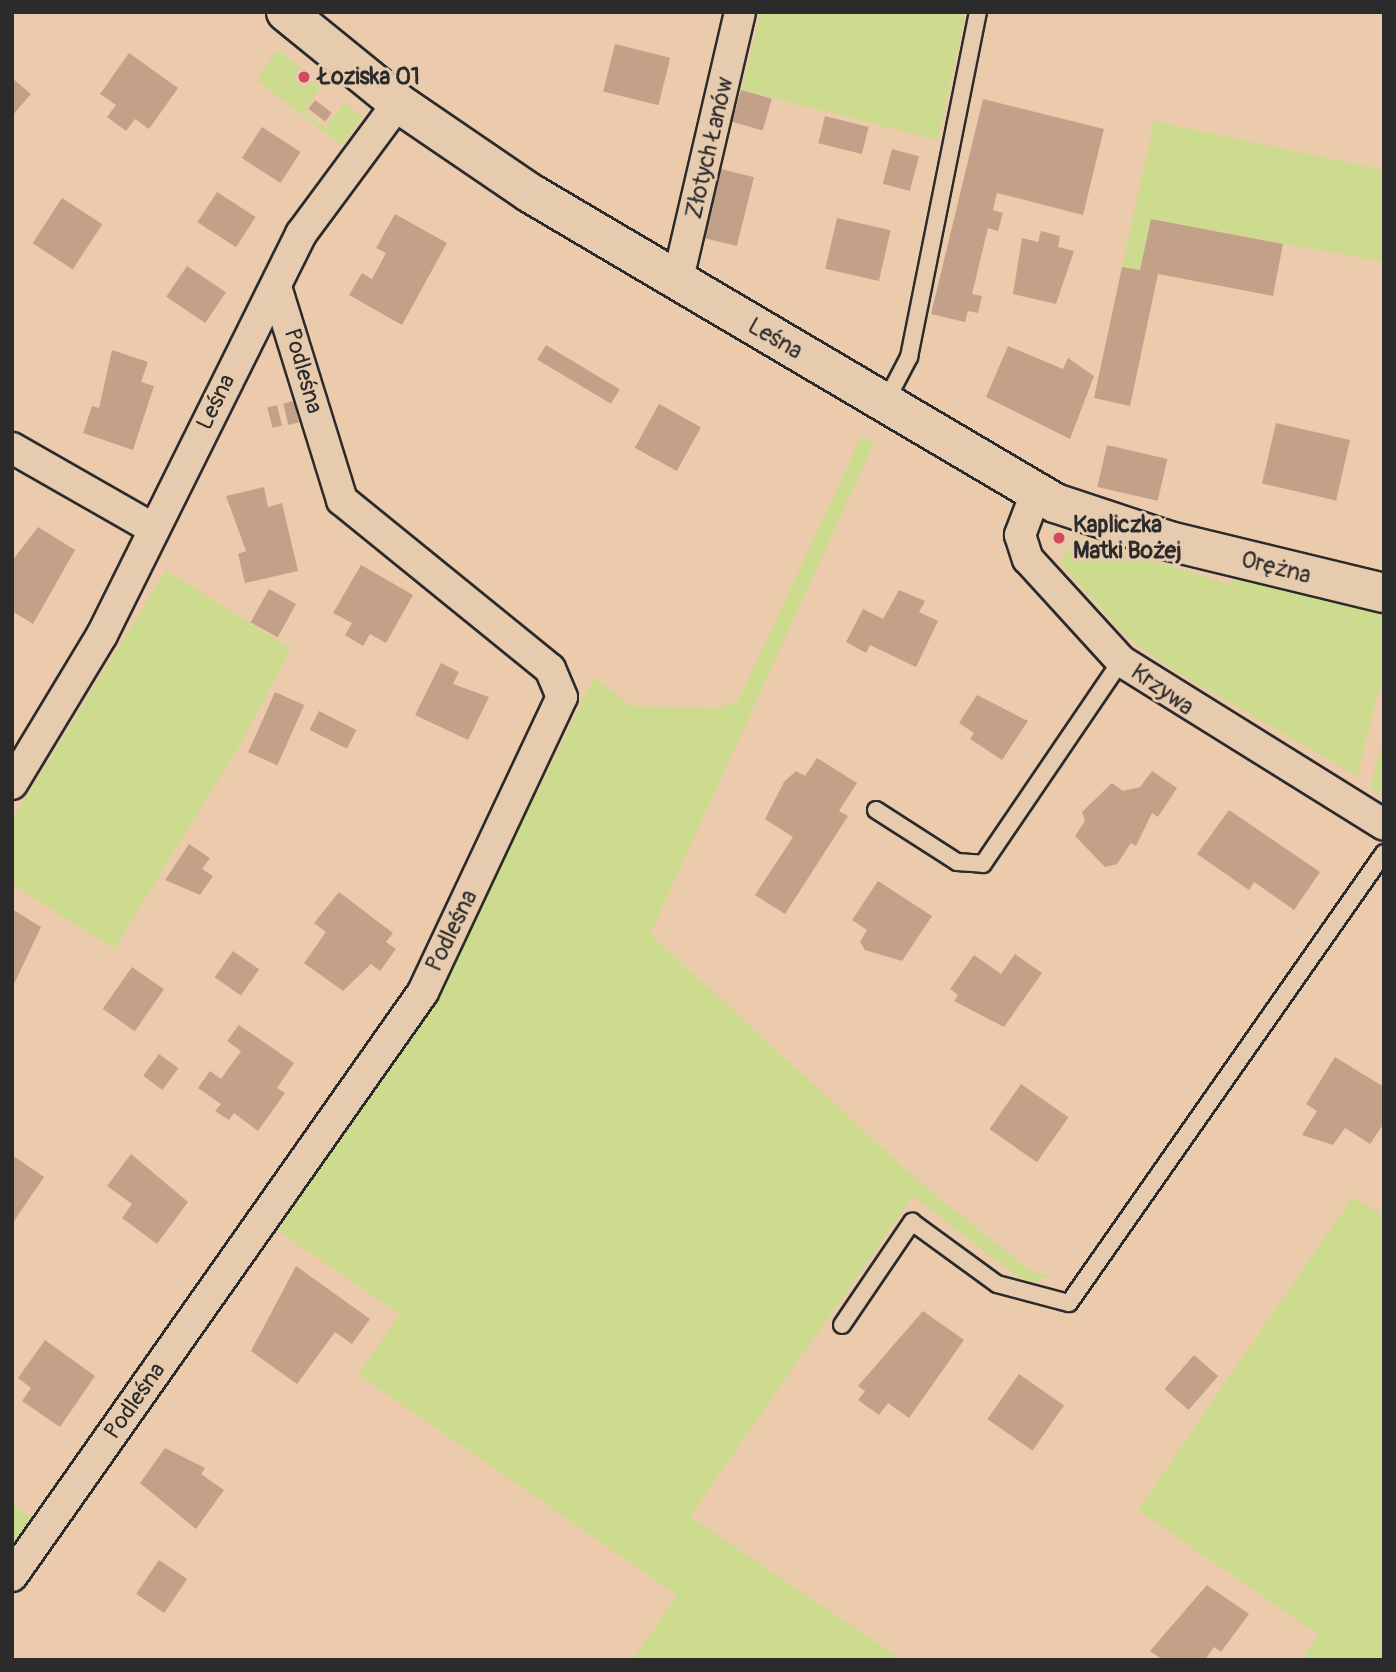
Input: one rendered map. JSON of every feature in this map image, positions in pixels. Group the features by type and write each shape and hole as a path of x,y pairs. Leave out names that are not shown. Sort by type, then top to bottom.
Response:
{"street":[{"name":"Leśna","path":"286,12 398,103 677,283 1036,492 1073,511 1169,541"},
{"name":"Złotych Łanów","path":"677,283 740,12"},
{"name":"Leśna","path":"12,783 103,635 302,234 398,103"},
{"name":"Podleśna","path":"12,1576 423,992 562,697 551,669 342,500 276,287"},
{"path":"12,448 154,529"},
{"name":"Krzywa","path":"1036,492 1021,525 1028,559 1121,661 1384,825"},
{"name":"Orężna","path":"1169,541 1384,593"}],"lane":[{"path":"885,404 909,357 978,12"},
{"path":"876,810 957,862 983,864 1121,661"},
{"path":"842,1325 912,1222 997,1284 1020,1295 1069,1303 1384,853"}],"green space":[{"path":"761,12 966,12 938,140 741,90"},
{"path":"277,49 322,85 304,112 325,128 344,103 362,117 342,146 257,80"},
{"path":"1154,121 1384,170 1384,262 1151,219 1140,270 1122,267"},
{"path":"861,437 875,441 650,934 923,1185 1032,1271 1050,1276 1030,1284 913,1196 690,1516 902,1660 632,1660 677,1595 358,1374 400,1314 274,1228 440,989 594,677 631,706 717,708 738,701"},
{"path":"1078,536 1231,585 1233,574 1384,612 1384,669 1357,776 1168,667 1124,634 1059,562"},
{"path":"166,570 291,649 238,748 114,949 12,884 12,820"},
{"path":"1384,735 1384,795 1370,788"},
{"path":"1353,1196 1384,1217 1384,1660 1302,1660 1319,1635 1138,1510"},
{"path":"12,1505 32,1519 12,1547"}],"building":[{"path":"615,44 670,58 658,105 603,92"},
{"path":"129,53 178,88 149,129 135,119 126,131 107,117 116,105 100,94"},
{"path":"12,78 31,94 12,116"},
{"path":"741,90 772,99 763,131 732,122"},
{"path":"983,99 1104,129 1083,215 997,193 993,210 1003,213 998,231 988,228 972,294 982,296 978,313 968,311 965,322 931,314"},
{"path":"315,100 332,113 325,121 308,109"},
{"path":"825,116 869,127 862,154 818,143"},
{"path":"262,127 301,152 280,183 242,158"},
{"path":"892,149 919,156 910,191 883,184"},
{"path":"721,169 754,177 737,246 704,238"},
{"path":"217,192 256,217 236,247 197,222"},
{"path":"62,198 102,224 73,269 33,243"},
{"path":"395,214 447,243 402,325 349,295 362,273 372,279 386,253 376,248"},
{"path":"837,218 891,230 879,281 825,269"},
{"path":"1151,219 1283,244 1273,296 1158,274 1130,406 1094,398 1122,267 1140,270"},
{"path":"1041,231 1060,236 1058,247 1074,251 1056,304 1013,294 1022,238 1038,242"},
{"path":"187,266 226,292 205,323 166,297"},
{"path":"546,345 620,389 611,404 537,360"},
{"path":"1008,346 1063,369 1068,358 1094,376 1070,439 986,397"},
{"path":"112,350 148,362 141,382 154,386 133,450 83,433 92,406 99,408"},
{"path":"294,401 299,422 288,425 283,403"},
{"path":"659,404 701,427 677,471 635,448"},
{"path":"277,405 282,425 272,428 267,407"},
{"path":"1276,423 1350,440 1336,501 1262,483"},
{"path":"1107,445 1167,459 1158,501 1097,487"},
{"path":"264,487 268,507 282,503 298,571 245,583 238,554 246,551 226,496"},
{"path":"38,527 75,550 33,624 12,611 12,561"},
{"path":"361,565 413,595 386,643 370,634 363,646 345,635 352,623 333,613"},
{"path":"269,589 296,604 278,637 251,622"},
{"path":"899,590 925,601 919,612 938,621 916,667 870,645 866,653 846,642 863,609 883,619"},
{"path":"441,663 459,672 453,684 489,697 468,740 415,715"},
{"path":"275,692 304,705 277,765 248,752"},
{"path":"977,695 1028,721 1002,760 970,739 974,733 959,723"},
{"path":"319,711 356,730 347,749 309,730"},
{"path":"817,758 857,783 839,811 848,816 785,914 755,895 793,837 765,819 784,782 796,771 805,776"},
{"path":"1152,771 1177,788 1158,817 1152,813 1136,846 1131,843 1117,864 1105,867 1075,836 1085,821 1082,812 1112,783 1123,791 1140,787"},
{"path":"1229,810 1320,872 1294,910 1254,882 1249,890 1197,854"},
{"path":"189,844 210,858 202,869 213,876 200,895 165,880"},
{"path":"878,881 932,916 902,961 865,950 860,942 867,930 852,920"},
{"path":"339,892 393,933 386,942 396,949 380,971 371,964 343,991 304,963 326,932 314,923"},
{"path":"12,909 41,927 12,988"},
{"path":"233,951 259,969 241,996 215,977"},
{"path":"1015,954 1042,973 1004,1027 954,1001 958,995 950,989 974,955 1001,974"},
{"path":"132,967 164,989 135,1031 103,1009"},
{"path":"239,1025 294,1063 277,1088 285,1093 258,1131 234,1113 229,1120 215,1111 221,1104 198,1088 210,1071 221,1079 241,1051 227,1041"},
{"path":"159,1054 178,1068 163,1090 143,1076"},
{"path":"1335,1057 1384,1087 1384,1123 1370,1144 1345,1128 1333,1145 1302,1135 1317,1111 1306,1104"},
{"path":"1021,1084 1069,1117 1037,1162 989,1129"},
{"path":"131,1154 188,1202 157,1244 122,1218 132,1204 107,1186"},
{"path":"15,1157 44,1177 12,1224 12,1161"},
{"path":"296,1266 370,1319 352,1344 335,1332 297,1384 251,1351"},
{"path":"923,1311 964,1340 909,1418 888,1403 879,1415 858,1400 865,1391 858,1386"},
{"path":"45,1340 95,1376 60,1427 22,1401 31,1388 18,1378"},
{"path":"1194,1355 1218,1376 1189,1410 1164,1389"},
{"path":"1019,1374 1064,1406 1033,1451 987,1419"},
{"path":"165,1448 205,1468 201,1474 224,1490 196,1529 140,1483"},
{"path":"159,1560 187,1579 164,1613 136,1594"},
{"path":"1207,1585 1249,1614 1221,1652 1214,1647 1205,1660 1163,1660 1150,1651"}],"place":[{"name":"Łoziska 01","path":"304,77"},
{"name":"Kapliczka Matki Bożej","path":"1059,538"}]}
